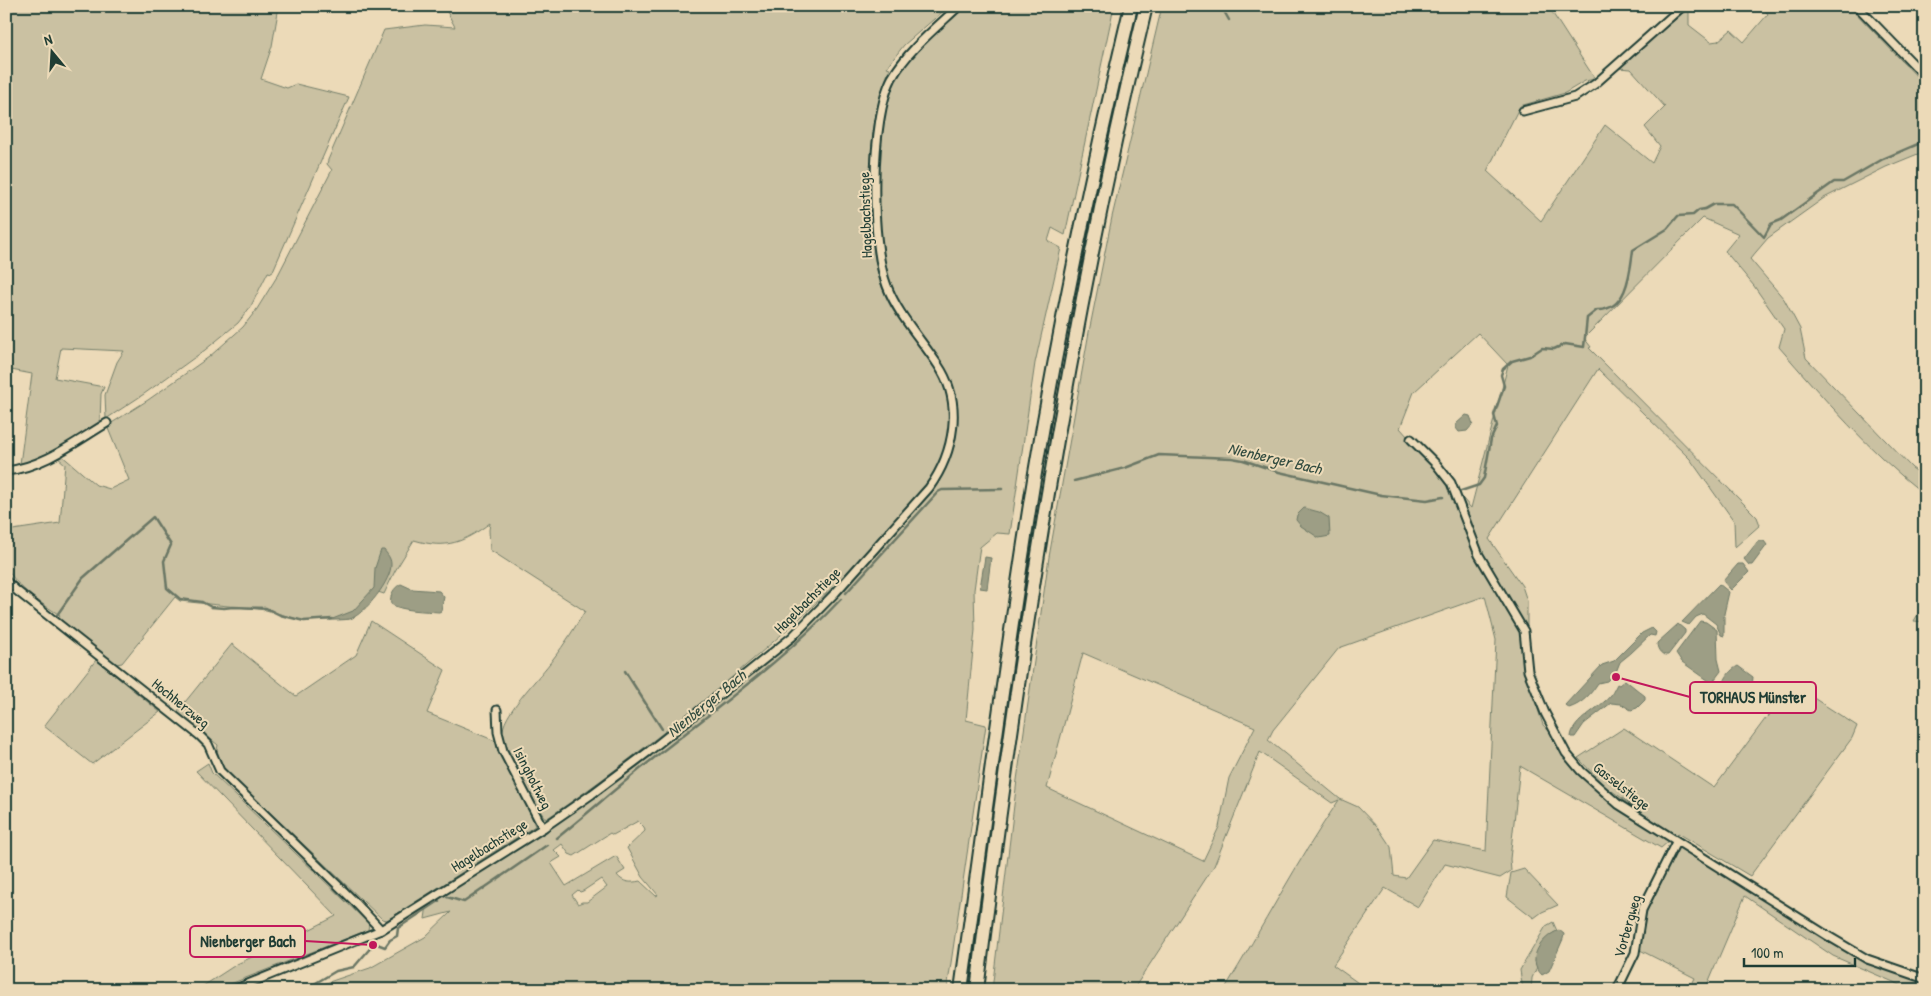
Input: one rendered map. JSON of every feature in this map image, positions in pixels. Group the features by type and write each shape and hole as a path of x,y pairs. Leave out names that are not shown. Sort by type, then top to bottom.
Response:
{"highway":[{"path":"961,990 1021,563 1055,364 1077,250 1131,6"},
{"path":"977,990 1033,582 1060,415 1090,260 1146,6"}],"street":[{"name":"Hagelbachstiege","path":"232,990 381,930 543,828 648,752 792,637 855,571 929,488 937,477 944,461 952,434 951,394 939,366 892,298 882,273 879,260 876,216 877,141 881,110 893,78 912,52 959,6"},
{"path":"1523,111 1575,96 1595,84 1683,6"},
{"path":"1858,6 1925,76"},
{"path":"6,471 27,467 43,460 107,424"},
{"name":"Gasselstiege","path":"1411,438 1451,483 1479,555 1521,624 1525,637 1528,671 1545,713 1566,753 1587,777 1618,804 1676,842 1867,959 1925,979"},
{"name":"Hochherzweg","path":"6,581 200,736 208,744 217,768 224,776 354,901 381,930"},
{"name":"Isingholtweg","path":"497,710 498,732 503,751 543,828"},
{"name":"Vorbergweg","path":"1617,990 1637,948 1642,910 1676,842"}],"shaded area":[{"path":"6,6 279,6 272,46 261,79 287,88 296,84 349,97 272,273 268,272 251,306 238,323 205,350 106,419 105,395 117,362 124,351 61,348 55,378 104,387 101,394 100,422 50,453 20,464 32,374 6,369"},
{"path":"444,6 949,6 904,45 887,67 890,68 875,120 870,173 873,247 881,284 891,307 934,368 947,395 950,410 950,427 941,463 934,479 863,557 780,636 656,738 602,780 546,819 526,789 512,763 503,730 510,713 557,653 585,611 490,550 490,523 472,535 455,542 436,544 414,540 395,571 384,594 378,592 349,619 304,621 266,610 180,601 175,597 122,663 116,664 58,618 60,615 28,593 13,578 6,562 6,531 60,523 65,464 57,457 60,454 96,485 110,489 129,480 107,426 209,357 243,327 257,309 278,275 332,170 327,164 328,160 384,30 425,25 455,27"},
{"path":"959,6 1114,6 1065,235 1052,228 1048,241 1061,248 1035,363 1010,534 997,533 980,547 974,590 975,630 966,720 986,725 947,990 324,990 326,983 370,968 425,937 451,912 425,919 427,905 540,834 633,769 781,650 929,488 952,434 947,382 887,286 876,216 878,125 898,69","holes":["638,821 645,831 627,848 643,877 658,895 656,896 640,881 627,882 619,878 617,875 625,870 616,856 566,886 551,863 561,857 554,850 562,844 569,854 574,856 610,833 613,835","601,879 607,887 587,902 578,904 572,895 578,890 580,892 583,891"]},
{"path":"1162,6 1548,6 1595,79 1585,81 1565,93 1520,106 1487,171 1541,221 1605,125 1652,163 1660,146 1645,127 1665,107 1631,69 1618,68 1689,8 1689,25 1711,42 1718,41 1731,30 1744,42 1768,14 1761,6 1849,6 1925,85 1925,151 1886,167 1824,198 1768,238 1750,259 1784,299 1800,329 1806,358 1912,468 1925,477 1925,495 1866,443 1779,347 1784,329 1754,286 1725,251 1739,234 1703,218 1584,338 1591,347 1589,348 1757,517 1760,525 1735,547 1734,521 1690,459 1598,369 1489,539 1522,586 1527,601 1527,626 1521,626 1524,666 1543,725 1605,789 1638,809 1606,787 1578,758 1624,728 1714,788 1766,718 1795,686 1857,726 1852,738 1750,876 1678,833 1661,848 1520,766 1510,859 1511,871 1500,878 1445,864 1418,907 1385,888 1333,965 1368,990 1224,990 1339,800 1332,803 1260,752 1214,866 1133,990 992,990 1017,780 1049,557 1089,332 1112,217","holes":["1478,333 1508,365 1471,508 1400,428 1414,392","1485,596 1496,640 1486,851 1433,840 1406,878 1394,876 1391,847 1379,829 1358,807 1340,799 1268,740 1273,730 1339,648","1083,653 1255,727 1229,778 1219,827 1203,861 1047,788"]},
{"path":"1466,415 1470,416 1473,424 1467,431 1459,432 1456,424"},
{"path":"1304,508 1319,512 1329,518 1330,536 1319,538 1301,526 1296,520 1297,515"},
{"path":"1758,541 1764,541 1767,545 1752,565 1749,565 1744,559"},
{"path":"381,550 384,550 388,555 391,564 387,579 377,596 356,616 350,619 330,620 353,611 374,588 375,568"},
{"path":"985,557 991,558 987,589 980,588"},
{"path":"1738,564 1743,564 1749,572 1731,590 1723,581"},
{"path":"401,584 412,589 439,591 444,597 441,611 421,611 391,604 393,592"},
{"path":"1719,584 1729,592 1724,614 1724,636 1721,635 1716,624 1703,614 1696,617 1689,625 1682,622"},
{"path":"1925,602 1925,622 1914,621"},
{"path":"371,621 445,670 427,713 498,742 505,764 535,826 387,920 382,919 221,766 217,750 218,745 177,712 232,644 296,696 356,655"},
{"path":"1700,621 1706,622 1717,630 1718,659 1721,671 1712,683 1682,662 1676,653"},
{"path":"1678,624 1685,630 1685,633 1668,655 1664,655 1659,650 1657,643"},
{"path":"1652,628 1656,632 1655,636 1650,635 1620,662 1616,672 1607,681 1598,683 1589,695 1578,704 1569,708 1565,705 1602,665 1614,661 1642,633"},
{"path":"96,660 160,712 92,764 44,726"},
{"path":"1738,666 1753,677 1753,682 1747,694 1732,706 1723,686 1728,674"},
{"path":"1625,680 1645,696 1645,700 1637,708 1631,710 1621,704 1611,703 1584,724 1575,737 1571,737 1576,725 1611,695 1617,684 1619,685"},
{"path":"208,763 212,773 369,924 368,930 215,990 197,990 237,964 336,916 196,771"},
{"path":"1679,838 1746,888 1838,945 1925,981 1925,990 1905,987 1833,956 1745,896 1705,990 1689,990 1695,978 1640,950 1642,922"},
{"path":"1524,869 1558,905 1534,918 1507,897 1511,873"},
{"path":"1553,922 1557,931 1550,935 1535,961 1537,967 1532,978 1531,990 1523,990 1520,970 1546,926"},
{"path":"1559,930 1564,934 1563,939 1549,971 1542,975 1537,968 1535,955 1542,943"}],"waterway":[{"path":"1221,6 1229,20"},
{"name":"Nienberger Bach","path":"1461,491 1479,485 1484,478 1491,439 1497,426 1494,415 1504,386 1501,375 1503,369 1512,361 1530,356 1542,348 1554,349 1565,344 1584,347 1587,318 1597,310 1607,309 1621,298 1628,279 1633,250 1667,229 1678,216 1693,215 1699,210 1714,204 1732,204 1764,237 1771,224 1781,220 1834,182 1843,182 1883,159 1925,141"},
{"name":"Nienberger Bach","path":"1074,481 1125,468 1159,455 1232,458 1279,472 1381,495 1427,500 1443,497"},
{"name":"Nienberger Bach","path":"846,593 938,492 942,490 1002,489"},
{"path":"57,615 83,578 153,517 171,545 164,561 167,588 180,599 202,602 211,607 266,608 280,615 304,621 332,619"},
{"name":"Nienberger Bach","path":"557,838 779,658 841,599"},
{"path":"625,671 662,729"},
{"name":"Nienberger Bach","path":"447,897 464,902 547,845"},
{"name":"Nienberger Bach","path":"304,990 336,971 354,967 373,945 377,944 385,947 390,940 397,936 398,928 439,901"}],"place":[{"name":"TORHAUS Münster","path":"1616,677"},
{"name":"Nienberger Bach","path":"373,945"}]}
